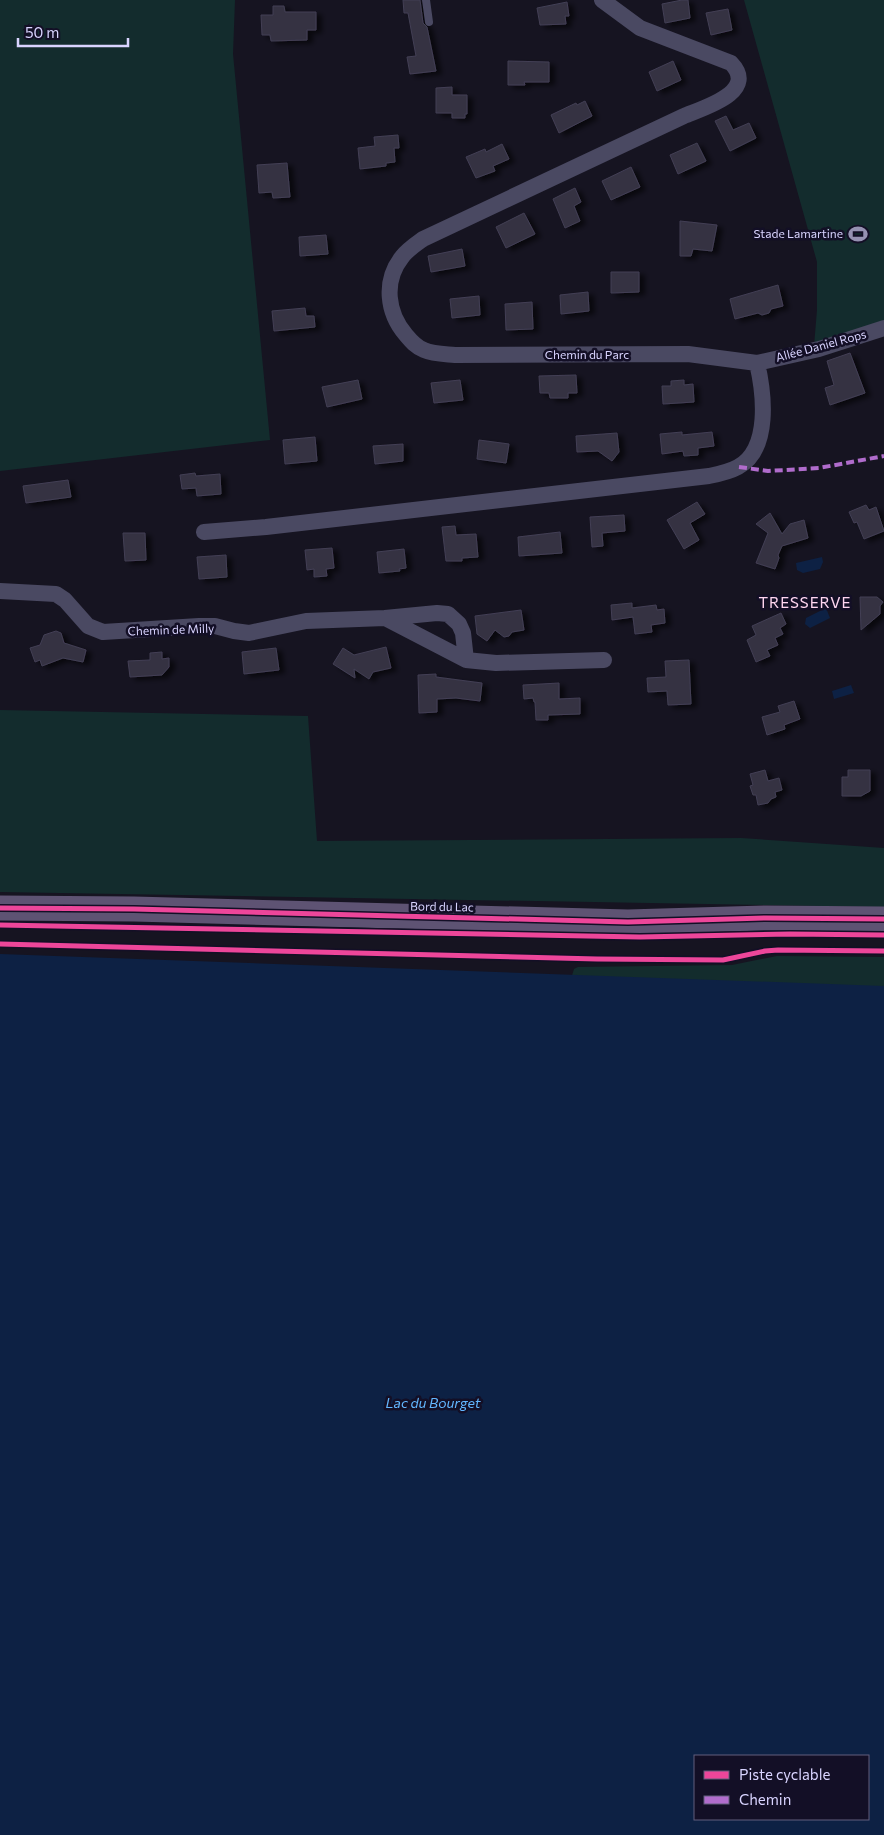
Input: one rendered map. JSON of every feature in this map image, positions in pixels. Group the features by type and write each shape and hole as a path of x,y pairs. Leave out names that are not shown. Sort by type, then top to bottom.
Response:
{"main road":[{"name":"Bord du Lac","path":"0,908 125,909 628,922 766,918 884,919"},
{"name":"Bord du Lac","path":"0,925 640,937 790,934 884,935"}],"street":[{"name":"Chemin du Parc","path":"602,0 640,28 731,63 736,68 738,75 735,89 724,100 684,116 423,239 402,256 391,281 389,298 391,312 397,325 414,344 424,350 455,355 688,354 757,363"},
{"name":"Allée Daniel Rops","path":"757,363 819,349 884,328"},
{"path":"204,532 285,525 709,476 726,472 740,467 759,438 762,424 762,399 757,363"},
{"name":"Chemin de Milly","path":"0,591 56,594 65,600 88,626 103,632 216,626 249,633 306,621 385,618 437,613 448,614 459,624 464,633 466,660"},
{"name":"Chemin de Milly","path":"385,618 466,660 496,663 604,660"}],"lane":[{"path":"426,0 429,22"}],"green space":[{"path":"0,0 235,0 233,54 270,440 0,471"},
{"path":"744,0 884,0 884,323 814,346 817,310 817,262"},
{"path":"0,710 308,716 317,841 741,838 884,848 884,907 0,892"},
{"path":"777,956 884,957 884,1013 566,995 574,969 578,967 732,965"}],"water":[{"path":"822,557 823,562 820,569 803,573 797,570 796,563"},
{"path":"826,608 830,618 810,628 805,624 806,618"},
{"path":"851,685 854,693 834,699 832,691"},
{"name":"Lac du Bourget","path":"0,954 884,986 884,1835 0,1835"}],"building":[{"path":"403,0 420,0 423,23 427,27 436,71 410,74 407,57 416,56 408,13 404,13"},
{"path":"688,0 690,18 665,23 662,4"},
{"path":"567,2 569,16 565,16 566,24 540,25 537,8"},
{"path":"273,6 284,6 285,12 316,12 316,30 307,30 307,40 271,41 270,35 262,35 261,15 273,15"},
{"path":"728,9 732,30 711,35 706,13"},
{"path":"508,61 549,62 549,82 524,82 525,85 508,85"},
{"path":"673,61 681,80 657,91 649,72"},
{"path":"452,87 452,95 467,95 467,114 465,114 465,118 452,118 452,113 436,113 436,88"},
{"path":"585,101 592,116 559,133 551,115 576,103 577,105"},
{"path":"726,116 733,130 749,123 756,138 730,151 715,121"},
{"path":"398,135 399,148 394,148 395,162 386,163 386,166 360,169 358,148 375,146 374,137"},
{"path":"697,143 706,161 678,174 670,155"},
{"path":"502,144 509,159 493,166 495,171 476,178 466,157 485,149 486,152"},
{"path":"287,163 290,197 273,198 272,192 259,193 257,165"},
{"path":"631,167 640,187 611,200 602,181"},
{"path":"575,188 581,202 574,206 580,221 565,228 553,199"},
{"path":"524,213 535,234 506,248 496,227"},
{"path":"680,221 717,225 712,251 693,249 691,256 680,256"},
{"path":"326,235 328,254 300,256 299,237"},
{"path":"462,249 465,266 431,272 428,256"},
{"path":"611,272 639,272 639,292 611,293"},
{"path":"778,285 783,306 771,309 769,313 762,315 758,313 735,319 730,299"},
{"path":"588,292 589,311 561,314 560,295"},
{"path":"479,296 480,315 452,318 450,299"},
{"path":"532,302 533,329 506,330 505,304"},
{"path":"305,308 306,316 314,316 315,327 274,331 272,311"},
{"path":"850,353 865,393 830,405 825,388 834,385 827,361"},
{"path":"576,375 577,393 568,393 568,398 550,398 549,393 540,393 539,376"},
{"path":"358,380 362,399 327,407 322,387"},
{"path":"460,380 463,400 434,403 431,383"},
{"path":"684,380 684,385 693,384 694,402 663,404 662,386 671,386 671,381"},
{"path":"682,432 682,435 712,432 714,446 698,448 698,455 684,456 683,451 662,454 660,434"},
{"path":"617,433 619,452 612,461 598,451 577,452 576,436"},
{"path":"315,437 317,461 285,464 283,440"},
{"path":"479,440 509,444 506,463 477,459"},
{"path":"403,444 403,461 375,464 373,446"},
{"path":"195,473 196,476 220,474 221,494 197,496 196,488 182,489 180,475"},
{"path":"68,480 71,497 26,503 23,486"},
{"path":"697,502 705,514 690,523 699,540 684,549 667,520"},
{"path":"866,505 869,510 876,507 884,531 864,539 857,522 854,523 849,512"},
{"path":"770,513 782,534 790,524 804,520 808,538 782,546 775,569 756,563 768,533 756,524"},
{"path":"624,515 625,531 602,533 603,546 592,547 590,517"},
{"path":"455,526 456,535 476,534 478,557 462,558 462,561 446,561 442,527"},
{"path":"560,532 562,553 519,556 518,537"},
{"path":"123,533 145,533 146,560 125,561"},
{"path":"332,548 334,568 326,569 327,576 314,577 314,569 307,570 305,550"},
{"path":"404,549 406,568 399,569 400,571 379,573 377,552"},
{"path":"226,555 227,577 199,579 197,557"},
{"path":"860,597 877,597 883,602 880,606 880,614 861,630"},
{"path":"632,603 632,608 656,605 657,610 664,609 665,623 651,625 652,632 635,634 633,617 612,620 611,605"},
{"path":"521,610 524,630 512,632 509,636 504,637 495,630 487,641 477,634 475,616"},
{"path":"781,613 786,624 780,628 783,634 775,638 778,645 767,650 770,656 756,662 747,640 756,635 752,626"},
{"path":"56,631 61,633 64,643 86,650 83,662 63,658 42,666 40,660 35,662 30,648 40,645 44,635"},
{"path":"386,647 391,668 373,672 369,679 354,669 355,678 333,664 343,648 354,655"},
{"path":"276,648 279,670 244,674 242,652"},
{"path":"162,652 162,659 169,658 169,667 162,675 130,677 128,661 150,660 150,653"},
{"path":"689,660 691,704 668,705 667,691 648,692 647,678 666,677 665,661"},
{"path":"436,674 436,677 482,683 480,701 456,698 437,699 437,712 419,713 418,675"},
{"path":"559,683 559,699 580,698 580,714 548,715 548,720 536,720 535,702 533,698 524,699 523,685"},
{"path":"794,701 800,719 784,725 785,729 767,735 762,717 780,712 778,706"},
{"path":"765,770 768,781 779,778 782,790 775,792 776,797 768,803 758,805 756,795 753,795 750,786 753,785 750,774"},
{"path":"848,770 870,770 870,791 861,796 842,796 842,777 848,777"}],"marked path":[{"path":"739,467 768,471 819,468 884,456"}],"cycle path":[{"path":"0,908 134,909 628,922 766,918 884,919"},
{"path":"0,925 640,937 790,934 884,935"},
{"path":"0,944 597,959 723,960 778,950 884,951"}],"place":[{"name":"Stade Lamartine","path":"858,234"}],"district":[{"name":"TRESSERVE","path":"805,603"}]}
